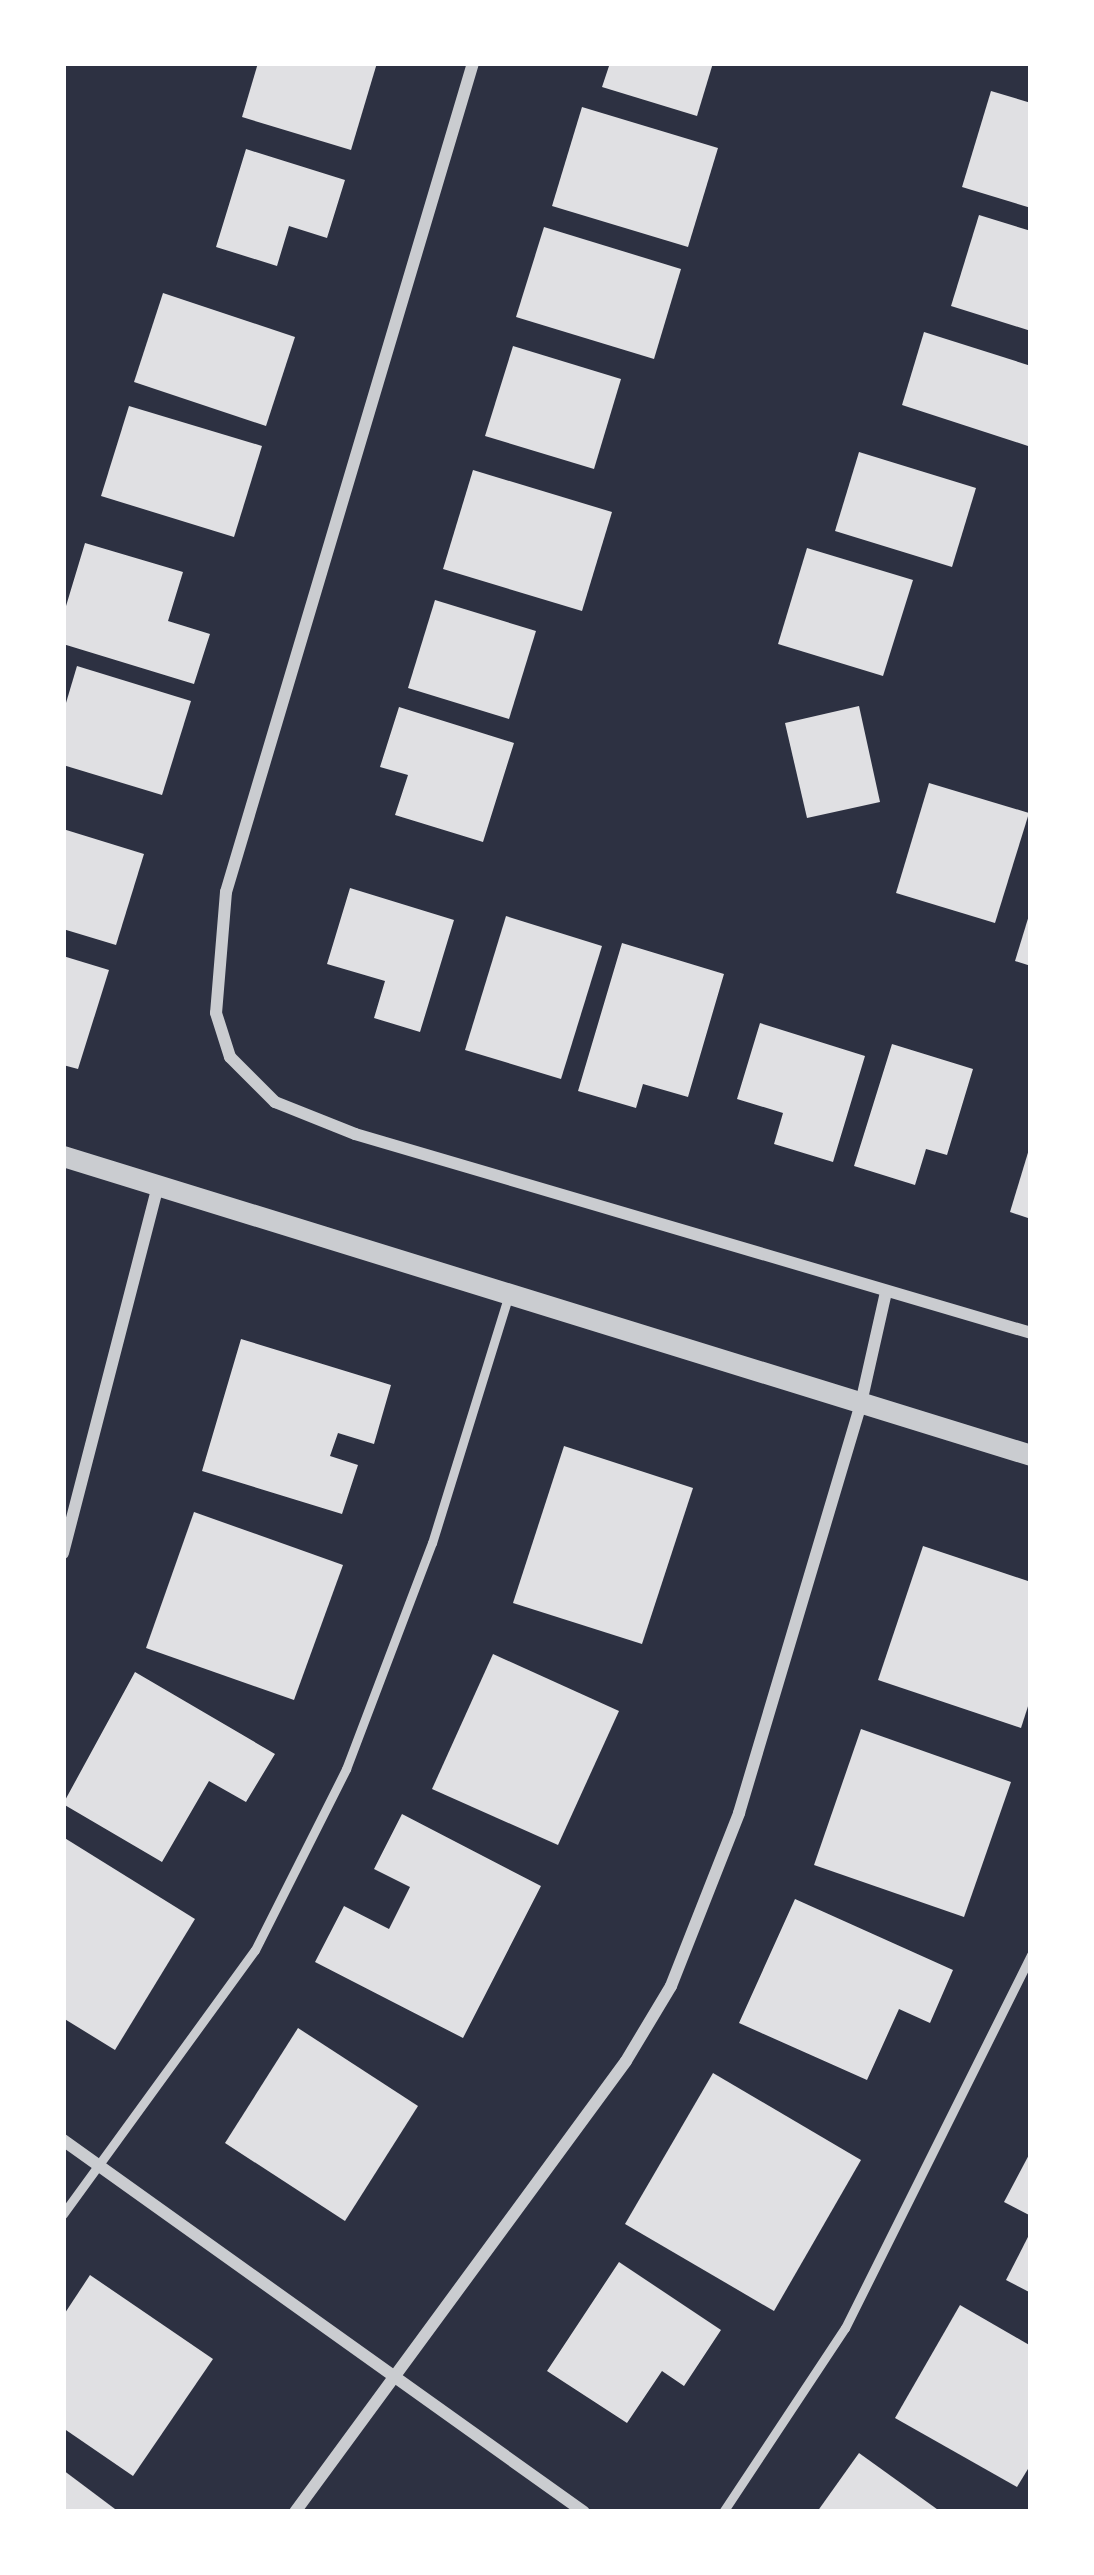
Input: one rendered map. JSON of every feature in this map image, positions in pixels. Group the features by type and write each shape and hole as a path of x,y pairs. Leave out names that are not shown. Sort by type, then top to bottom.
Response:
{"street":[{"path":"473,63 226,892 216,1013 230,1057 275,1102 355,1134 1031,1334"},
{"path":"63,1156 1031,1455"},
{"path":"63,1552 158,1186"},
{"path":"295,2512 399,2379 671,1986 739,1813 861,1403 886,1292"},
{"path":"63,2140 584,2512"}],"lane":[{"path":"63,2214 255,1950 346,1769 432,1543 508,1294"},
{"path":"723,2512 845,2328 1031,1955"}],"building":[{"path":"258,63 377,63 351,150 242,117"},
{"path":"610,63 713,63 697,116 602,87"},
{"path":"991,91 1031,103 1031,208 962,187"},
{"path":"582,107 718,148 688,247 552,206"},
{"path":"246,149 345,180 327,238 289,226 277,266 216,247"},
{"path":"979,215 1031,231 1031,331 951,306"},
{"path":"544,227 681,269 654,359 516,317"},
{"path":"163,293 295,337 266,426 134,382"},
{"path":"924,332 1031,366 1031,447 902,405"},
{"path":"513,346 621,379 594,469 485,436"},
{"path":"129,406 262,446 234,537 101,496"},
{"path":"859,452 976,488 952,567 835,531"},
{"path":"473,470 612,512 582,611 443,569"},
{"path":"85,543 183,572 168,621 210,634 194,684 63,644 63,616"},
{"path":"807,548 913,580 883,676 778,644"},
{"path":"435,600 536,631 509,719 408,688"},
{"path":"77,666 191,701 162,795 63,765 63,713"},
{"path":"859,706 880,802 807,818 785,723"},
{"path":"399,707 514,743 483,842 395,815 408,775 380,767"},
{"path":"929,783 1029,813 995,923 896,893"},
{"path":"63,829 144,854 116,945 63,929"},
{"path":"350,888 454,920 420,1032 374,1018 385,981 327,964"},
{"path":"1031,912 1031,966 1015,961"},
{"path":"506,916 602,946 561,1079 465,1050"},
{"path":"622,943 724,974 688,1097 643,1084 636,1108 578,1091"},
{"path":"63,956 109,970 78,1069 63,1065"},
{"path":"760,1023 865,1056 833,1162 774,1144 783,1113 737,1099"},
{"path":"892,1044 973,1069 947,1155 926,1149 915,1185 854,1166"},
{"path":"1031,1146 1031,1219 1010,1212"},
{"path":"241,1339 391,1385 374,1444 338,1433 330,1456 358,1465 342,1514 202,1471"},
{"path":"564,1446 693,1488 642,1644 513,1603"},
{"path":"194,1512 343,1565 294,1700 146,1648"},
{"path":"923,1546 1031,1582 1031,1697 1021,1728 878,1680"},
{"path":"493,1654 619,1711 558,1845 432,1789"},
{"path":"135,1672 275,1754 246,1802 209,1781 162,1862 63,1804"},
{"path":"861,1729 1011,1782 964,1917 814,1865"},
{"path":"402,1814 541,1886 463,2038 315,1962 344,1906 389,1929 410,1887 374,1869"},
{"path":"63,1837 195,1919 115,2050 63,2018"},
{"path":"795,1899 953,1970 930,2023 899,2009 867,2080 739,2023"},
{"path":"298,2028 418,2106 345,2221 225,2143"},
{"path":"713,2073 861,2160 774,2311 625,2224"},
{"path":"1031,2151 1031,2216 1004,2202"},
{"path":"1031,2231 1031,2293 1006,2280"},
{"path":"619,2262 721,2330 684,2386 662,2371 627,2423 547,2371"},
{"path":"90,2275 213,2359 133,2476 63,2428 63,2316"},
{"path":"960,2305 1031,2346 1031,2464 1017,2487 895,2418"},
{"path":"859,2453 941,2512 817,2512"},
{"path":"63,2470 119,2512 63,2512"}]}
